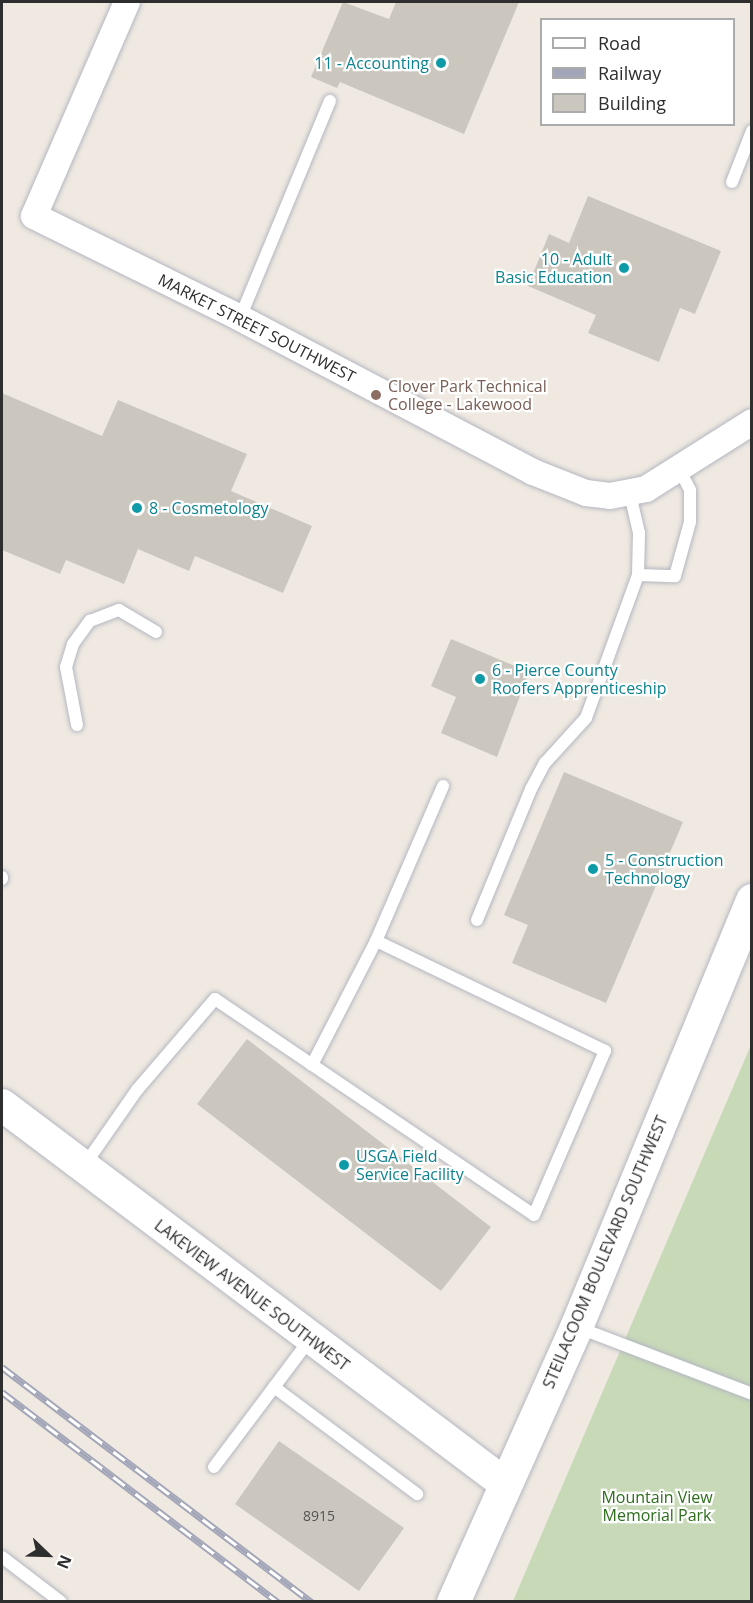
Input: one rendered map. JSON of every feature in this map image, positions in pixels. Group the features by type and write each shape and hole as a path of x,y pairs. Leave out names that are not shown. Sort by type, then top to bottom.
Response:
{"main road":[{"name":"STEILACOOM BOULEVARD SOUTHWEST","path":"453,1602 504,1483 576,1327 752,900"}],"street":[{"name":"MARKET STREET SOUTHWEST","path":"127,2 34,216 240,318 561,485 586,493 630,495 680,470 752,422"},
{"name":"LAKEVIEW AVENUE SOUTHWEST","path":"2,1105 504,1483"}],"lane":[{"path":"240,318 330,101"},
{"path":"732,182 752,131"},
{"path":"638,575 661,579 675,576 690,522 690,490 680,470"},
{"path":"477,920 531,789 545,763 586,718 638,575 639,533 630,495"},
{"path":"77,725 66,668 73,644 90,621 118,610 156,632"},
{"path":"312,1065 376,941 443,786"},
{"path":"83,1167 138,1089 215,999 534,1215 605,1051 376,941"},
{"path":"576,1327 752,1394"},
{"path":"214,1467 310,1339"},
{"path":"274,1387 417,1494"},
{"path":"2,1557 61,1602"}],"green space":[{"name":"Mountain View Memorial Park","path":"751,1045 751,1601 513,1601"}],"building":[{"name":"11 - Accounting","path":"343,2 389,19 396,2 519,2 464,134 340,82 337,88 311,77"},
{"name":"10 - Adult Basic Education","path":"588,196 721,251 695,314 680,308 659,362 588,333 596,315 528,286 549,234 569,243"},
{"name":"8 - Cosmetology","path":"2,393 102,436 118,400 247,454 231,491 312,526 283,593 195,556 189,571 138,549 124,584 66,560 60,574 2,550"},
{"name":"6 - Pierce County Roofers Apprenticeship","path":"451,639 529,672 497,757 441,733 456,697 431,686"},
{"name":"5 - Construction Technology","path":"564,772 683,822 606,1003 512,963 528,925 504,915"},
{"name":"USGA Field Service Facility","path":"247,1039 491,1227 441,1291 197,1104"},
{"path":"279,1441 404,1528 359,1591 235,1504"}],"railway":[{"path":"2,1367 312,1602"},
{"path":"2,1392 278,1602"}],"place":[{"name":"11 - Accounting","path":"441,63"},
{"name":"10 - Adult Basic Education","path":"624,268"},
{"name":"Clover Park Technical College - Lakewood","path":"376,395"},
{"name":"8 - Cosmetology","path":"137,508"},
{"name":"6 - Pierce County Roofers Apprenticeship","path":"480,679"},
{"name":"5 - Construction Technology","path":"593,869"},
{"name":"USGA Field Service Facility","path":"344,1165"}]}
